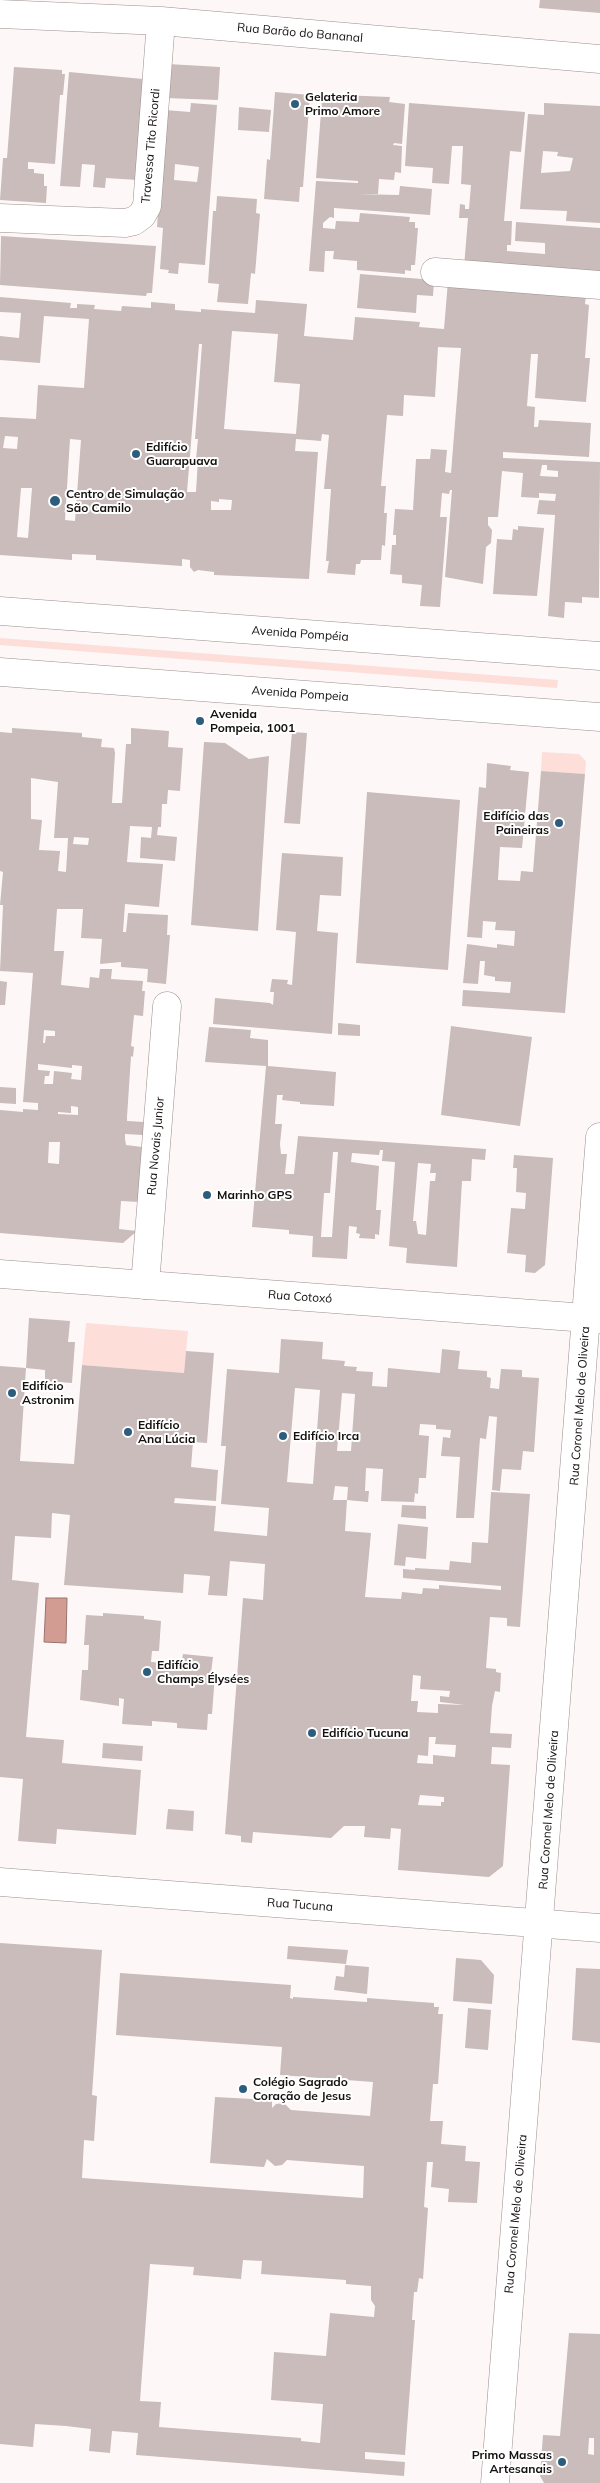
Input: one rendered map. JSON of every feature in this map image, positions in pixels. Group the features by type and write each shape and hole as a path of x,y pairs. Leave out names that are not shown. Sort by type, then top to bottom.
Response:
{"street":[{"name":"Rua Barão do Bananal","path":"0,14 162,21 600,59"},
{"name":"Travessa Tito Ricordi","path":"0,218 125,223 134,221 142,215 147,206 162,21"},
{"path":"435,272 600,285"},
{"name":"Avenida Pompéia","path":"0,611 600,656"},
{"name":"Avenida Pompeia","path":"0,672 600,718"},
{"name":"Rua Novais Junior","path":"145,1285 167,1006"},
{"name":"Rua Coronel Melo de Oliveira","path":"495,2483 540,1923 593,1319 600,1137"},
{"name":"Rua Cotoxó","path":"0,1274 593,1319"},
{"name":"Rua Tucuna","path":"0,1882 600,1928"}],"shaded area":[{"path":"0,638 558,680 557,688 0,645"},
{"path":"542,752 579,754 586,761 585,774 541,771"},
{"path":"86,1323 188,1331 184,1373 82,1365"},
{"path":"46,1598 67,1598 66,1643 44,1642"}],"building":[{"path":"540,0 600,0 600,13 539,8"},
{"path":"168,64 220,67 218,100 165,98"},
{"path":"14,67 62,70 62,74 65,74 63,95 60,95 55,164 28,162 28,169 34,169 34,173 44,174 44,186 47,186 46,203 0,200 3,158 7,158"},
{"path":"69,72 143,79 138,180 106,178 105,188 93,187 95,165 82,164 80,187 60,186"},
{"path":"275,92 310,95 303,187 300,187 299,202 264,199 267,159 270,160"},
{"path":"340,95 390,97 389,102 405,104 402,144 394,143 393,145 402,146 401,173 395,172 394,180 379,179 378,194 358,194 399,195 400,186 432,189 430,215 334,208 334,218 330,217 323,223 323,228 335,229 336,221 359,222 360,213 410,217 409,222 415,222 415,228 418,228 415,265 411,265 411,271 405,270 405,274 357,270 357,261 333,259 334,251 325,251 324,272 309,271 316,181 358,183 358,181 316,178 322,99 340,101"},
{"path":"191,103 217,105 205,265 179,263 178,274 168,273 169,270 160,269 163,228 157,227 165,110 190,112","holes":["175,164 199,167 197,182 174,180"]},
{"path":"409,103 525,112 521,152 510,151 504,221 512,221 511,245 507,245 507,251 545,254 545,243 515,241 516,222 600,228 600,277 464,267 468,218 459,218 460,204 465,205 465,209 469,209 471,185 461,184 463,146 452,146 449,184 432,183 433,168 405,166"},
{"path":"544,103 600,106 600,223 566,221 567,211 520,209 528,114 544,115","holes":["543,151 558,152 557,156 573,158 570,171 541,173"]},
{"path":"239,107 271,110 269,132 238,130"},
{"path":"217,196 257,199 256,213 260,214 255,274 251,273 248,304 217,302 219,284 208,283 213,211 216,211"},
{"path":"1,236 156,246 152,293 147,293 146,296 0,285"},
{"path":"360,274 434,280 433,296 417,295 416,313 357,308"},
{"path":"448,281 586,295 585,304 589,305 585,358 590,358 586,402 535,398 538,354 531,354 527,406 535,407 534,427 538,427 539,420 591,423 589,457 503,452 503,458 600,462 599,598 582,597 582,603 565,602 564,618 548,616 555,515 537,514 539,500 555,501 556,494 539,493 539,498 521,497 523,473 502,471 498,517 488,517 488,525 492,530 491,543 486,547 483,584 445,577 452,490 450,490 449,494 442,493 440,517 447,517 440,607 420,606 422,585 402,583 402,575 390,574 392,545 396,545 396,535 393,535 395,509 413,510 416,459 430,459 431,449 447,450 445,472 451,473 461,348 438,347 435,397 404,395 403,416 387,415 381,486 386,486 384,513 387,513 385,546 382,545 381,560 361,560 360,564 356,564 355,575 327,573 329,561 326,561 331,489 324,489 329,435 322,434 321,441 296,439 295,451 318,452 309,579 214,575 214,572 198,570 194,572 190,567 190,560 182,559 182,566 96,560 96,555 72,554 72,560 0,555 0,417 36,419 38,385 84,388 89,319 44,316 40,363 0,360 0,336 19,338 21,313 0,312 0,297 71,303 70,308 77,308 77,304 95,305 94,309 121,311 122,306 151,308 151,302 175,304 175,310 201,312 201,309 255,313 256,300 307,304 304,336 353,340 355,317 420,322 419,327 444,329","holes":["232,331 278,334 274,382 300,384 296,434 224,429","199,344 202,344 195,439 198,439 196,492 187,492","5,436 18,437 17,449 3,448","70,439 81,440 75,521 65,520","542,465 547,465 547,470 558,471 558,477 540,476","21,488 32,488 28,538 17,537","219,499 232,500 231,510 211,510 211,501 219,502"]},
{"path":"518,526 544,528 537,596 493,594 497,539 512,540 513,529 518,530"},
{"path":"12,728 82,733 82,737 102,739 101,747 114,748 115,753 112,803 122,803 126,744 131,744 131,728 169,731 168,747 183,748 180,791 168,790 167,804 162,804 161,827 158,827 157,835 177,837 175,861 140,858 141,837 151,838 152,827 130,826 127,862 163,864 159,907 125,904 123,932 126,932 128,913 168,915 167,935 170,935 166,984 147,982 148,969 121,967 121,962 100,964 102,939 81,938 83,909 57,909 54,951 64,951 61,985 89,988 90,977 99,978 100,969 112,969 111,979 143,981 142,991 145,991 143,1016 134,1015 131,1046 134,1047 133,1057 131,1056 127,1117 127,1121 144,1122 143,1135 125,1134 126,1145 142,1147 139,1202 121,1201 119,1229 137,1231 123,1243 0,1233 0,1110 23,1112 23,1109 38,1110 38,1103 23,1102 33,973 0,971 3,905 0,905 3,872 0,871 0,732 12,733","holes":["31,778 58,782 54,838 68,838 66,872 58,871 60,851 39,850 42,820 31,819","74,837 89,838 88,845 73,844","44,1030 55,1031 55,1036 46,1036 45,1043 43,1043","38,1064 72,1068 72,1065 82,1066 81,1080 71,1079 72,1073 54,1071 53,1084 44,1084 45,1076 49,1076 50,1071 38,1070","71,1106 78,1107 78,1115 58,1114 58,1112 71,1113","49,1142 60,1142 59,1164 48,1163"]},
{"path":"292,732 307,733 300,824 284,823"},
{"path":"204,742 225,743 249,759 269,756 258,931 191,925"},
{"path":"487,763 511,766 510,770 529,772 522,848 500,847 498,880 520,881 521,871 533,872 541,771 585,774 565,1013 462,1006 463,990 510,993 511,982 495,981 495,977 484,975 485,961 480,961 478,984 463,983 467,944 497,948 497,944 514,946 515,931 495,930 496,922 483,921 482,938 467,937 479,787 486,788"},
{"path":"367,792 460,800 448,970 356,963"},
{"path":"282,853 343,857 341,896 320,895 317,931 338,933 332,1034 213,1024 215,998 270,1003 273,1005 274,992 270,992 272,979 288,980 287,984 292,985 296,932 276,930"},
{"path":"0,981 7,982 5,1005 0,1005"},
{"path":"338,1023 360,1025 360,1036 338,1035"},
{"path":"451,1026 532,1037 520,1126 441,1115"},
{"path":"209,1027 251,1030 250,1038 268,1040 268,1066 336,1072 334,1106 300,1104 300,1102 282,1100 283,1095 277,1095 275,1124 282,1124 281,1154 287,1154 285,1174 294,1174 298,1136 486,1149 485,1160 472,1159 471,1181 462,1181 457,1267 406,1263 407,1248 389,1246 395,1162 382,1161 383,1150 380,1150 379,1155 352,1153 351,1162 379,1166 376,1210 381,1210 379,1235 375,1234 375,1239 359,1238 360,1234 356,1233 357,1227 349,1226 347,1259 312,1257 313,1236 289,1234 289,1230 252,1227 266,1066 205,1062","holes":["333,1152 338,1152 332,1237 321,1237 324,1193 330,1193","418,1163 431,1164 430,1173 436,1173 435,1181 430,1181 426,1235 418,1234 416,1221 413,1221"]},
{"path":"0,1087 16,1088 16,1104 0,1103"},
{"path":"514,1155 553,1158 545,1265 535,1273 525,1272 526,1255 507,1253 511,1208 525,1209 526,1193 516,1192 517,1168 513,1168"},
{"path":"29,1318 70,1321 68,1342 75,1342 72,1383 45,1381 45,1370 26,1368"},
{"path":"281,1339 323,1342 322,1359 345,1361 344,1366 357,1367 356,1371 373,1372 372,1386 387,1387 388,1368 440,1373 442,1349 460,1351 458,1369 487,1371 487,1377 491,1378 490,1388 499,1389 501,1369 522,1370 522,1377 539,1378 534,1452 523,1451 521,1470 502,1469 500,1491 492,1490 497,1417 489,1416 486,1439 480,1438 474,1518 456,1518 460,1457 441,1456 443,1437 450,1438 451,1430 436,1429 436,1425 420,1424 419,1435 429,1436 426,1478 419,1478 418,1494 415,1493 414,1502 381,1501 383,1469 366,1468 365,1491 369,1491 368,1502 347,1500 345,1531 371,1533 365,1597 401,1599 402,1592 422,1594 423,1588 439,1589 439,1585 501,1590 501,1586 403,1578 403,1569 449,1570 450,1561 471,1563 472,1542 488,1543 491,1492 530,1494 520,1627 507,1626 507,1618 490,1617 486,1668 496,1669 496,1672 501,1673 500,1692 495,1691 492,1706 490,1733 512,1734 511,1748 492,1747 491,1764 510,1765 503,1866 489,1877 398,1870 401,1829 391,1828 390,1839 364,1837 365,1826 344,1826 331,1838 253,1832 252,1843 241,1842 241,1836 225,1834 243,1598 263,1600 265,1564 230,1561 227,1596 208,1595 210,1576 184,1574 183,1593 64,1585 70,1515 52,1513 51,1538 15,1536 12,1580 39,1583 26,1737 64,1740 62,1763 141,1770 136,1835 57,1829 56,1844 18,1841 23,1779 0,1777 0,1366 26,1368 20,1461 74,1464 82,1365 184,1373 186,1351 214,1353 207,1443 193,1442 191,1467 218,1470 216,1501 175,1498 174,1503 216,1506 214,1531 267,1536 269,1508 221,1504 226,1446 221,1446 227,1369 279,1373","holes":["295,1388 320,1390 313,1484 287,1482","342,1393 355,1394 351,1451 337,1451","335,1486 348,1487 347,1500 333,1500","413,1675 421,1676 420,1689 450,1691 449,1697 440,1696 440,1702 465,1705 438,1704 438,1713 417,1712 418,1701 411,1701","429,1737 436,1737 435,1744 456,1745 455,1757 433,1755 433,1764 417,1763 418,1755 428,1756","420,1795 444,1797 444,1802 441,1802 441,1806 418,1805"]},
{"path":"402,1505 426,1506 426,1519 401,1517"},
{"path":"398,1524 428,1527 426,1559 406,1557 405,1566 394,1565"},
{"name":"Edifício Champs Élysées","path":"103,1613 144,1616 144,1619 161,1621 159,1651 152,1651 151,1662 169,1663 169,1659 182,1659 183,1654 213,1657 211,1673 215,1674 212,1714 208,1714 207,1730 177,1728 177,1723 152,1721 152,1726 122,1724 124,1699 119,1698 119,1706 80,1700 82,1670 88,1670 89,1645 84,1645 86,1615 103,1616"},
{"path":"103,1743 143,1746 142,1761 102,1758"},
{"path":"168,1809 194,1811 193,1831 166,1829"},
{"path":"0,1943 102,1950 92,2095 97,2096 94,2141 84,2140 82,2178 363,2198 364,2166 287,2160 282,2165 275,2166 267,2159 264,2167 210,2163 215,2097 272,2100 272,2108 276,2104 284,2103 291,2110 370,2116 373,2082 280,2075 282,2047 116,2035 120,1973 291,1985 290,1998 293,1999 293,1997 367,2002 367,1998 434,2003 434,2007 439,2007 438,2014 443,2014 438,2084 433,2084 430,2121 443,2121 441,2144 466,2146 465,2161 480,2162 477,2203 448,2202 449,2189 431,2187 433,2162 427,2162 424,2207 428,2208 423,2279 419,2278 417,2292 414,2292 412,2320 415,2320 405,2455 365,2452 365,2459 405,2462 404,2476 136,2455 138,2433 112,2431 110,2453 89,2451 91,2429 66,2426 35,2424 33,2447 0,2444","holes":["243,2260 262,2261 261,2274 346,2280 346,2284 371,2286 371,2300 375,2306 374,2317 330,2313 326,2356 274,2352 271,2400 323,2404 320,2443 301,2441 301,2438 159,2427 161,2402 140,2401 150,2264 194,2267 193,2275 241,2279"]},
{"path":"288,1946 348,1950 346,1964 287,1959"},
{"path":"456,1958 481,1960 494,1975 492,2004 453,2001"},
{"path":"345,1965 369,1967 367,1994 334,1990 336,1976 344,1977"},
{"path":"576,1968 600,1969 600,2043 572,2040"},
{"path":"468,2008 491,2010 488,2050 465,2048"},
{"path":"569,2333 600,2334 600,2483 544,2483 540,2476 543,2435 560,2436","holes":["589,2438 594,2438 594,2455 588,2454"]}],"place":[{"name":"Gelateria Primo Amore","path":"295,104"},
{"name":"Edifício Guarapuava","path":"136,454"},
{"name":"Centro de Simulação São Camilo","path":"55,501"},
{"name":"Avenida Pompeia, 1001","path":"200,721"},
{"name":"Edifício das Paineiras","path":"559,823"},
{"name":"Marinho GPS","path":"207,1195"},
{"name":"Edifício Astronim","path":"12,1393"},
{"name":"Edifício Ana Lúcia","path":"128,1432"},
{"name":"Edifício Irca","path":"283,1436"},
{"name":"Edifício Champs Élysées","path":"147,1672"},
{"name":"Edifício Tucuna","path":"312,1733"},
{"name":"Colégio Sagrado Coração de Jesus","path":"243,2089"},
{"name":"Primo Massas Artesanais","path":"562,2462"}]}
